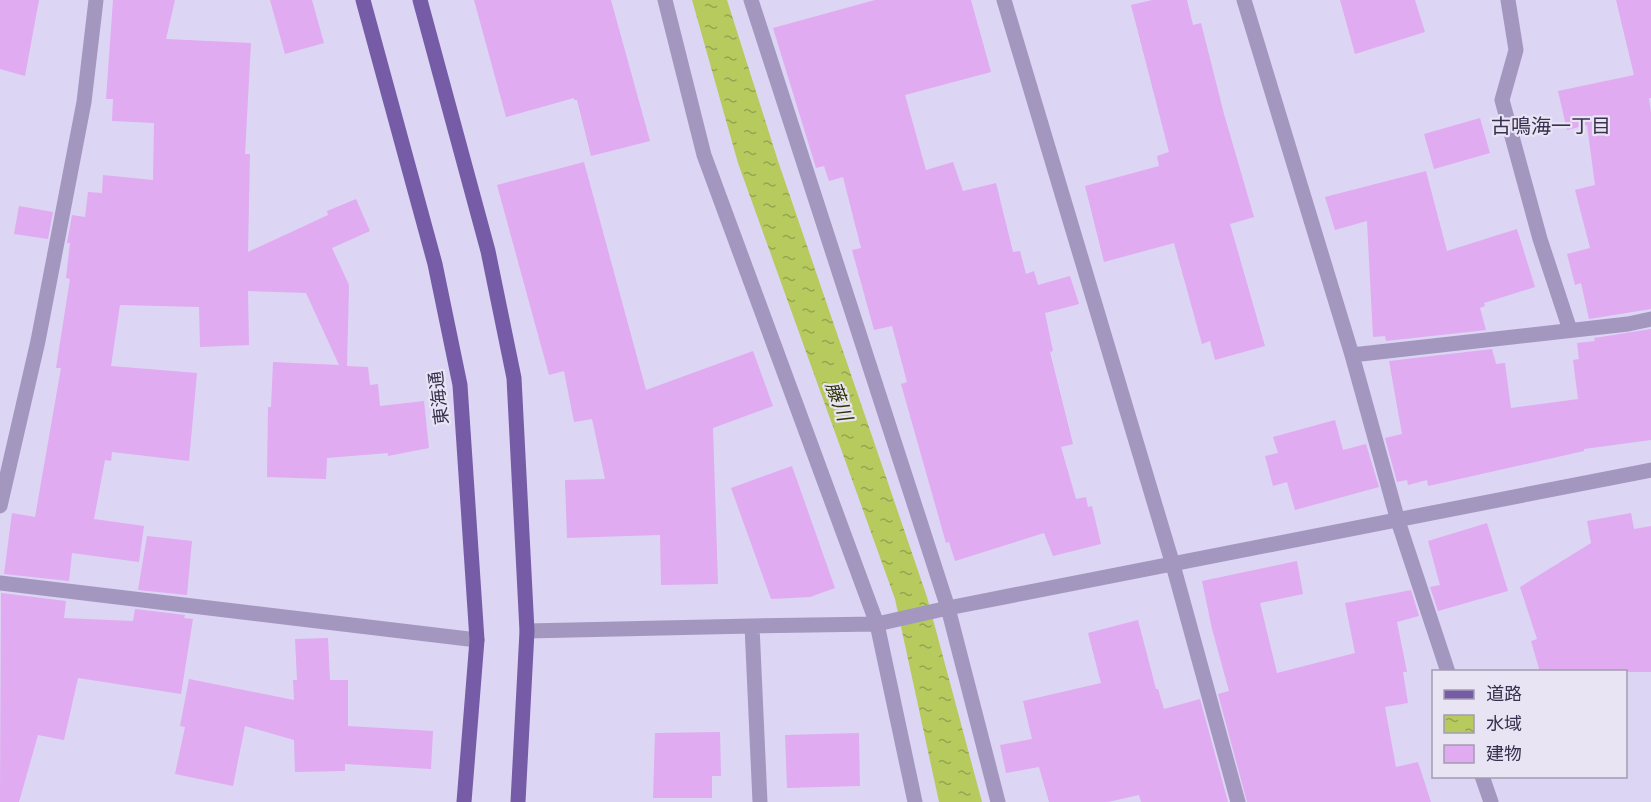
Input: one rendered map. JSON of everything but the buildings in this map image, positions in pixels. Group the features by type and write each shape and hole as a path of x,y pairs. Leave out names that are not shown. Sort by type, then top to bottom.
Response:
{"main road":[{"name":"東海通","path":"363,0 435,264 460,385 477,640 464,802"},
{"path":"420,0 488,251 514,378 527,631 518,802"}],"street":[{"path":"0,506 38,341 84,102 96,0"},
{"path":"665,0 704,155 883,623 915,802"},
{"path":"751,0 942,610 998,802"},
{"path":"1004,0 1173,565 1238,802"},
{"path":"1244,0 1352,355 1398,520 1447,670"},
{"path":"1508,0 1516,50 1502,100 1540,239 1570,330"},
{"path":"1352,355 1651,320"},
{"path":"527,631 883,623 1651,470"},
{"path":"0,583 477,640"},
{"path":"752,626 760,802"},
{"path":"1482,778 1491,802"}],"water":[{"name":"藤川","path":"692,0 727,0 778,161 927,597 982,802 939,802 895,599 738,163"}],"district":[{"name":"古鳴海一丁目","path":"1551,126"}]}
